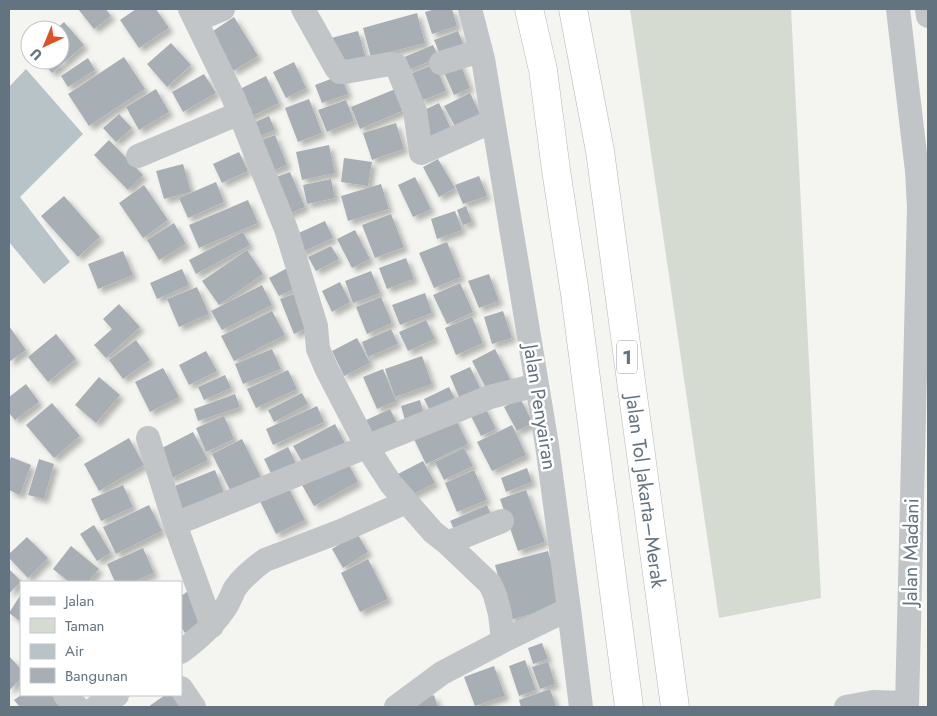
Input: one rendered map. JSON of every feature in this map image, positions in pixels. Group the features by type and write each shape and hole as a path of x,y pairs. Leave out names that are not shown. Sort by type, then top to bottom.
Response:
{"highway":[{"path":"528,9 542,70 576,294 629,707"},
{"name":"Jalan Tol Jakarta–Merak","path":"573,9 600,151 674,707"}],"street":[{"path":"223,9 193,15 240,112 286,229 316,326 318,349 322,360 367,447 390,484 433,532 490,584 500,614 503,641"},
{"path":"303,9 340,72 390,64 396,65 415,111 412,156 493,121"},
{"name":"Jalan Penyairan","path":"470,9 493,121 547,445 580,707"},
{"name":"Jalan Madani","path":"898,9 923,170 924,206 907,705"},
{"path":"927,9 928,16"},
{"path":"441,63 480,51"},
{"path":"138,156 240,112"},
{"path":"175,524 490,397 537,385"},
{"path":"148,438 175,524 212,626"},
{"path":"182,651 212,626 224,610 236,588 256,566 406,502"},
{"path":"447,543 502,521"},
{"path":"396,707 442,673 569,609"},
{"path":"182,689 194,707"},
{"path":"66,696 77,707"},
{"path":"96,707 115,696"},
{"path":"846,707 873,702 907,705"}],"green space":[{"path":"630,9 791,9 821,598 719,618"}],"water":[{"path":"27,70 83,134 20,197 70,262 44,284 9,242 9,87"}],"building":[{"path":"78,9 106,9 111,16 94,29"},
{"path":"136,9 156,9 169,28 139,48 120,20"},
{"path":"435,9 452,9 457,26 432,34 425,12"},
{"path":"417,13 425,43 371,57 363,28"},
{"path":"234,17 258,56 233,71 210,33"},
{"path":"70,29 84,45 70,57"},
{"path":"358,31 366,59 339,67 331,38"},
{"path":"458,31 466,51 442,59 434,40"},
{"path":"171,43 191,65 167,87 147,64"},
{"path":"433,45 439,57 407,71 402,58"},
{"path":"124,57 145,89 89,126 68,94"},
{"path":"88,58 95,70 68,87 61,76"},
{"path":"459,61 470,88 454,95 442,68"},
{"path":"294,62 306,88 286,98 273,72"},
{"path":"435,64 446,91 421,101 410,74"},
{"path":"204,74 216,93 183,112 172,92"},
{"path":"341,75 348,94 322,103 315,85"},
{"path":"266,76 279,103 246,119 232,93"},
{"path":"398,88 407,109 360,129 351,107"},
{"path":"156,89 169,112 139,130 126,107"},
{"path":"470,93 481,116 456,128 444,106"},
{"path":"309,99 322,133 298,142 285,108"},
{"path":"346,100 354,121 327,132 318,110"},
{"path":"439,103 452,131 431,141 418,113"},
{"path":"119,114 132,128 116,142 103,128"},
{"path":"269,116 275,130 252,139 246,126"},
{"path":"396,123 404,149 372,160 363,133"},
{"path":"275,135 287,165 267,173 254,143"},
{"path":"109,140 143,175 128,190 94,155"},
{"path":"329,145 335,173 302,180 296,152"},
{"path":"239,152 248,171 222,183 213,164"},
{"path":"344,158 372,162 368,186 341,182"},
{"path":"438,159 455,188 439,197 423,167"},
{"path":"183,164 191,192 164,199 156,171"},
{"path":"290,172 305,207 286,215 271,179"},
{"path":"479,176 487,196 463,204 455,185"},
{"path":"415,177 431,209 413,217 398,185"},
{"path":"331,179 335,198 307,204 303,185"},
{"path":"216,182 224,202 188,218 179,198"},
{"path":"381,184 389,209 348,221 341,196"},
{"path":"144,185 168,220 143,238 119,203"},
{"path":"64,196 100,237 78,257 41,216"},
{"path":"248,200 258,223 199,248 189,225"},
{"path":"466,206 472,222 463,225 457,210"},
{"path":"455,211 462,230 437,239 431,219"},
{"path":"391,214 404,247 375,258 362,225"},
{"path":"325,221 333,238 300,253 292,236"},
{"path":"174,223 186,244 159,260 147,240"},
{"path":"355,230 370,259 352,268 337,239"},
{"path":"243,232 250,245 196,274 189,260"},
{"path":"447,242 461,277 434,288 419,253"},
{"path":"331,246 339,259 316,271 308,257"},
{"path":"247,250 263,274 219,305 202,281"},
{"path":"123,251 133,275 98,289 88,264"},
{"path":"406,258 414,279 387,289 379,268"},
{"path":"291,266 301,285 279,296 269,278"},
{"path":"182,269 189,285 157,299 150,283"},
{"path":"371,271 380,293 353,303 345,281"},
{"path":"489,274 499,301 479,308 468,281"},
{"path":"340,282 350,302 332,312 322,291"},
{"path":"460,283 473,312 447,324 433,295"},
{"path":"262,285 272,305 222,330 211,311"},
{"path":"197,287 209,314 179,327 167,299"},
{"path":"425,293 432,313 400,325 392,305"},
{"path":"294,294 307,328 294,334 280,299"},
{"path":"381,297 392,323 367,334 356,307"},
{"path":"119,304 140,327 106,358 94,345 112,329 103,319"},
{"path":"272,311 285,335 234,361 221,336"},
{"path":"503,311 512,338 492,344 484,317"},
{"path":"472,317 483,343 456,355 445,328"},
{"path":"426,320 435,339 408,351 399,332"},
{"path":"9,326 26,350 9,362"},
{"path":"391,329 398,344 368,357 362,342"},
{"path":"56,334 76,359 48,382 28,357"},
{"path":"357,338 370,363 344,376 332,351"},
{"path":"136,340 150,360 123,379 109,360"},
{"path":"272,349 281,369 243,384 235,364"},
{"path":"495,349 512,383 489,394 472,361"},
{"path":"206,351 217,371 189,385 179,365"},
{"path":"422,356 432,384 395,397 385,369"},
{"path":"470,367 483,394 462,404 450,376"},
{"path":"163,368 179,397 150,412 135,382"},
{"path":"383,369 396,401 377,409 363,377"},
{"path":"288,370 297,389 256,408 247,389"},
{"path":"225,375 231,388 204,400 198,387"},
{"path":"99,377 120,395 96,423 75,405"},
{"path":"26,384 39,402 15,420 9,413 9,397"},
{"path":"449,387 458,405 433,417 424,399"},
{"path":"302,393 308,404 274,422 268,410"},
{"path":"235,394 240,407 198,421 194,409"},
{"path":"520,398 533,423 517,431 504,407"},
{"path":"420,400 426,422 407,427 401,406"},
{"path":"52,403 80,436 54,458 26,425"},
{"path":"484,405 496,429 481,436 469,412"},
{"path":"317,406 324,422 273,445 266,429"},
{"path":"390,409 399,427 372,441 362,422"},
{"path":"454,415 468,444 426,464 412,435"},
{"path":"224,416 234,439 206,452 196,428"},
{"path":"335,424 345,443 304,465 293,446"},
{"path":"512,425 526,455 492,471 477,442"},
{"path":"193,432 208,460 170,479 156,451"},
{"path":"129,438 144,465 99,491 84,464"},
{"path":"242,439 262,479 232,494 212,454"},
{"path":"288,447 298,467 274,479 264,459"},
{"path":"464,448 473,466 444,480 435,462"},
{"path":"11,457 31,465 20,495 9,490 9,463"},
{"path":"39,459 54,464 44,499 28,495"},
{"path":"347,461 358,482 314,506 302,485"},
{"path":"423,461 435,483 405,498 394,476"},
{"path":"527,468 532,482 506,492 501,478"},
{"path":"215,470 226,498 178,517 167,489"},
{"path":"474,470 487,500 457,512 445,483"},
{"path":"286,483 305,520 276,534 258,497"},
{"path":"123,485 133,507 101,521 91,499"},
{"path":"526,490 545,542 518,551 500,499"},
{"path":"149,505 162,531 116,554 103,527"},
{"path":"487,505 494,522 458,537 450,521"},
{"path":"94,525 111,553 97,561 80,534"},
{"path":"357,533 368,552 343,568 332,549"},
{"path":"27,537 48,558 28,578 9,558 9,554"},
{"path":"71,546 99,569 89,581 68,581 53,569"},
{"path":"143,548 154,573 135,581 115,581 107,564"},
{"path":"548,551 563,605 510,620 495,565"},
{"path":"368,559 388,599 360,612 341,573"},
{"path":"9,569 21,581 9,594"},
{"path":"188,591 206,619 185,633 182,628 182,595"},
{"path":"20,596 20,621 9,613"},
{"path":"542,643 548,659 533,664 528,648"},
{"path":"9,656 20,668 20,679 9,691"},
{"path":"525,660 536,690 519,696 509,666"},
{"path":"548,662 555,684 540,689 532,667"},
{"path":"494,666 505,696 475,706 464,677"},
{"path":"550,689 556,707 521,707 519,700"},
{"path":"434,695 438,707 416,707 414,702"},
{"path":"20,696 57,696 66,707 20,707 14,700"},
{"path":"164,696 175,696 184,707 148,707"}]}
